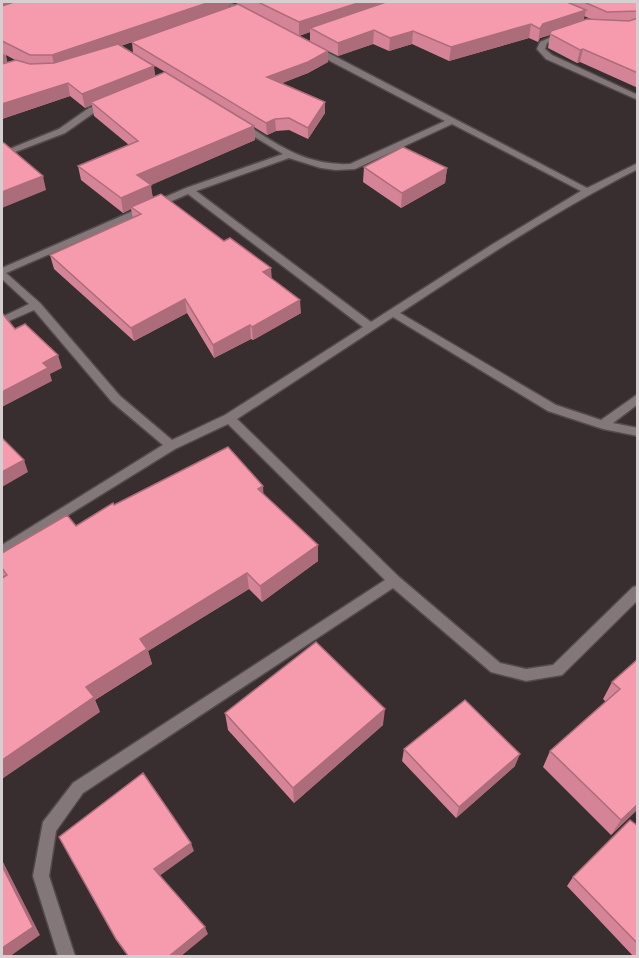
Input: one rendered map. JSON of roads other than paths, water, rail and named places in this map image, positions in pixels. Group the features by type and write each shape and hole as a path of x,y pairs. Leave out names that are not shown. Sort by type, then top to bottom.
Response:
{"street":[{"path":"226,2 259,20"},
{"path":"229,13 240,9"},
{"path":"573,32 544,42 541,50 549,57 638,98"},
{"path":"307,46 587,191"},
{"path":"2,155 62,131 92,110 113,101"},
{"path":"228,117 289,155 322,168 352,167 451,121"},
{"path":"171,446 116,399 36,305 2,273 189,189 289,155"},
{"path":"2,551 171,446 229,418 369,326 587,191 638,165"},
{"path":"189,189 369,326"},
{"path":"2,321 36,305"},
{"path":"393,313 552,408 603,425 638,432"},
{"path":"603,425 638,398"},
{"path":"229,418 394,581 496,668 526,675 557,671 638,591"},
{"path":"66,957 41,876 49,828 78,788 394,581"}]}
